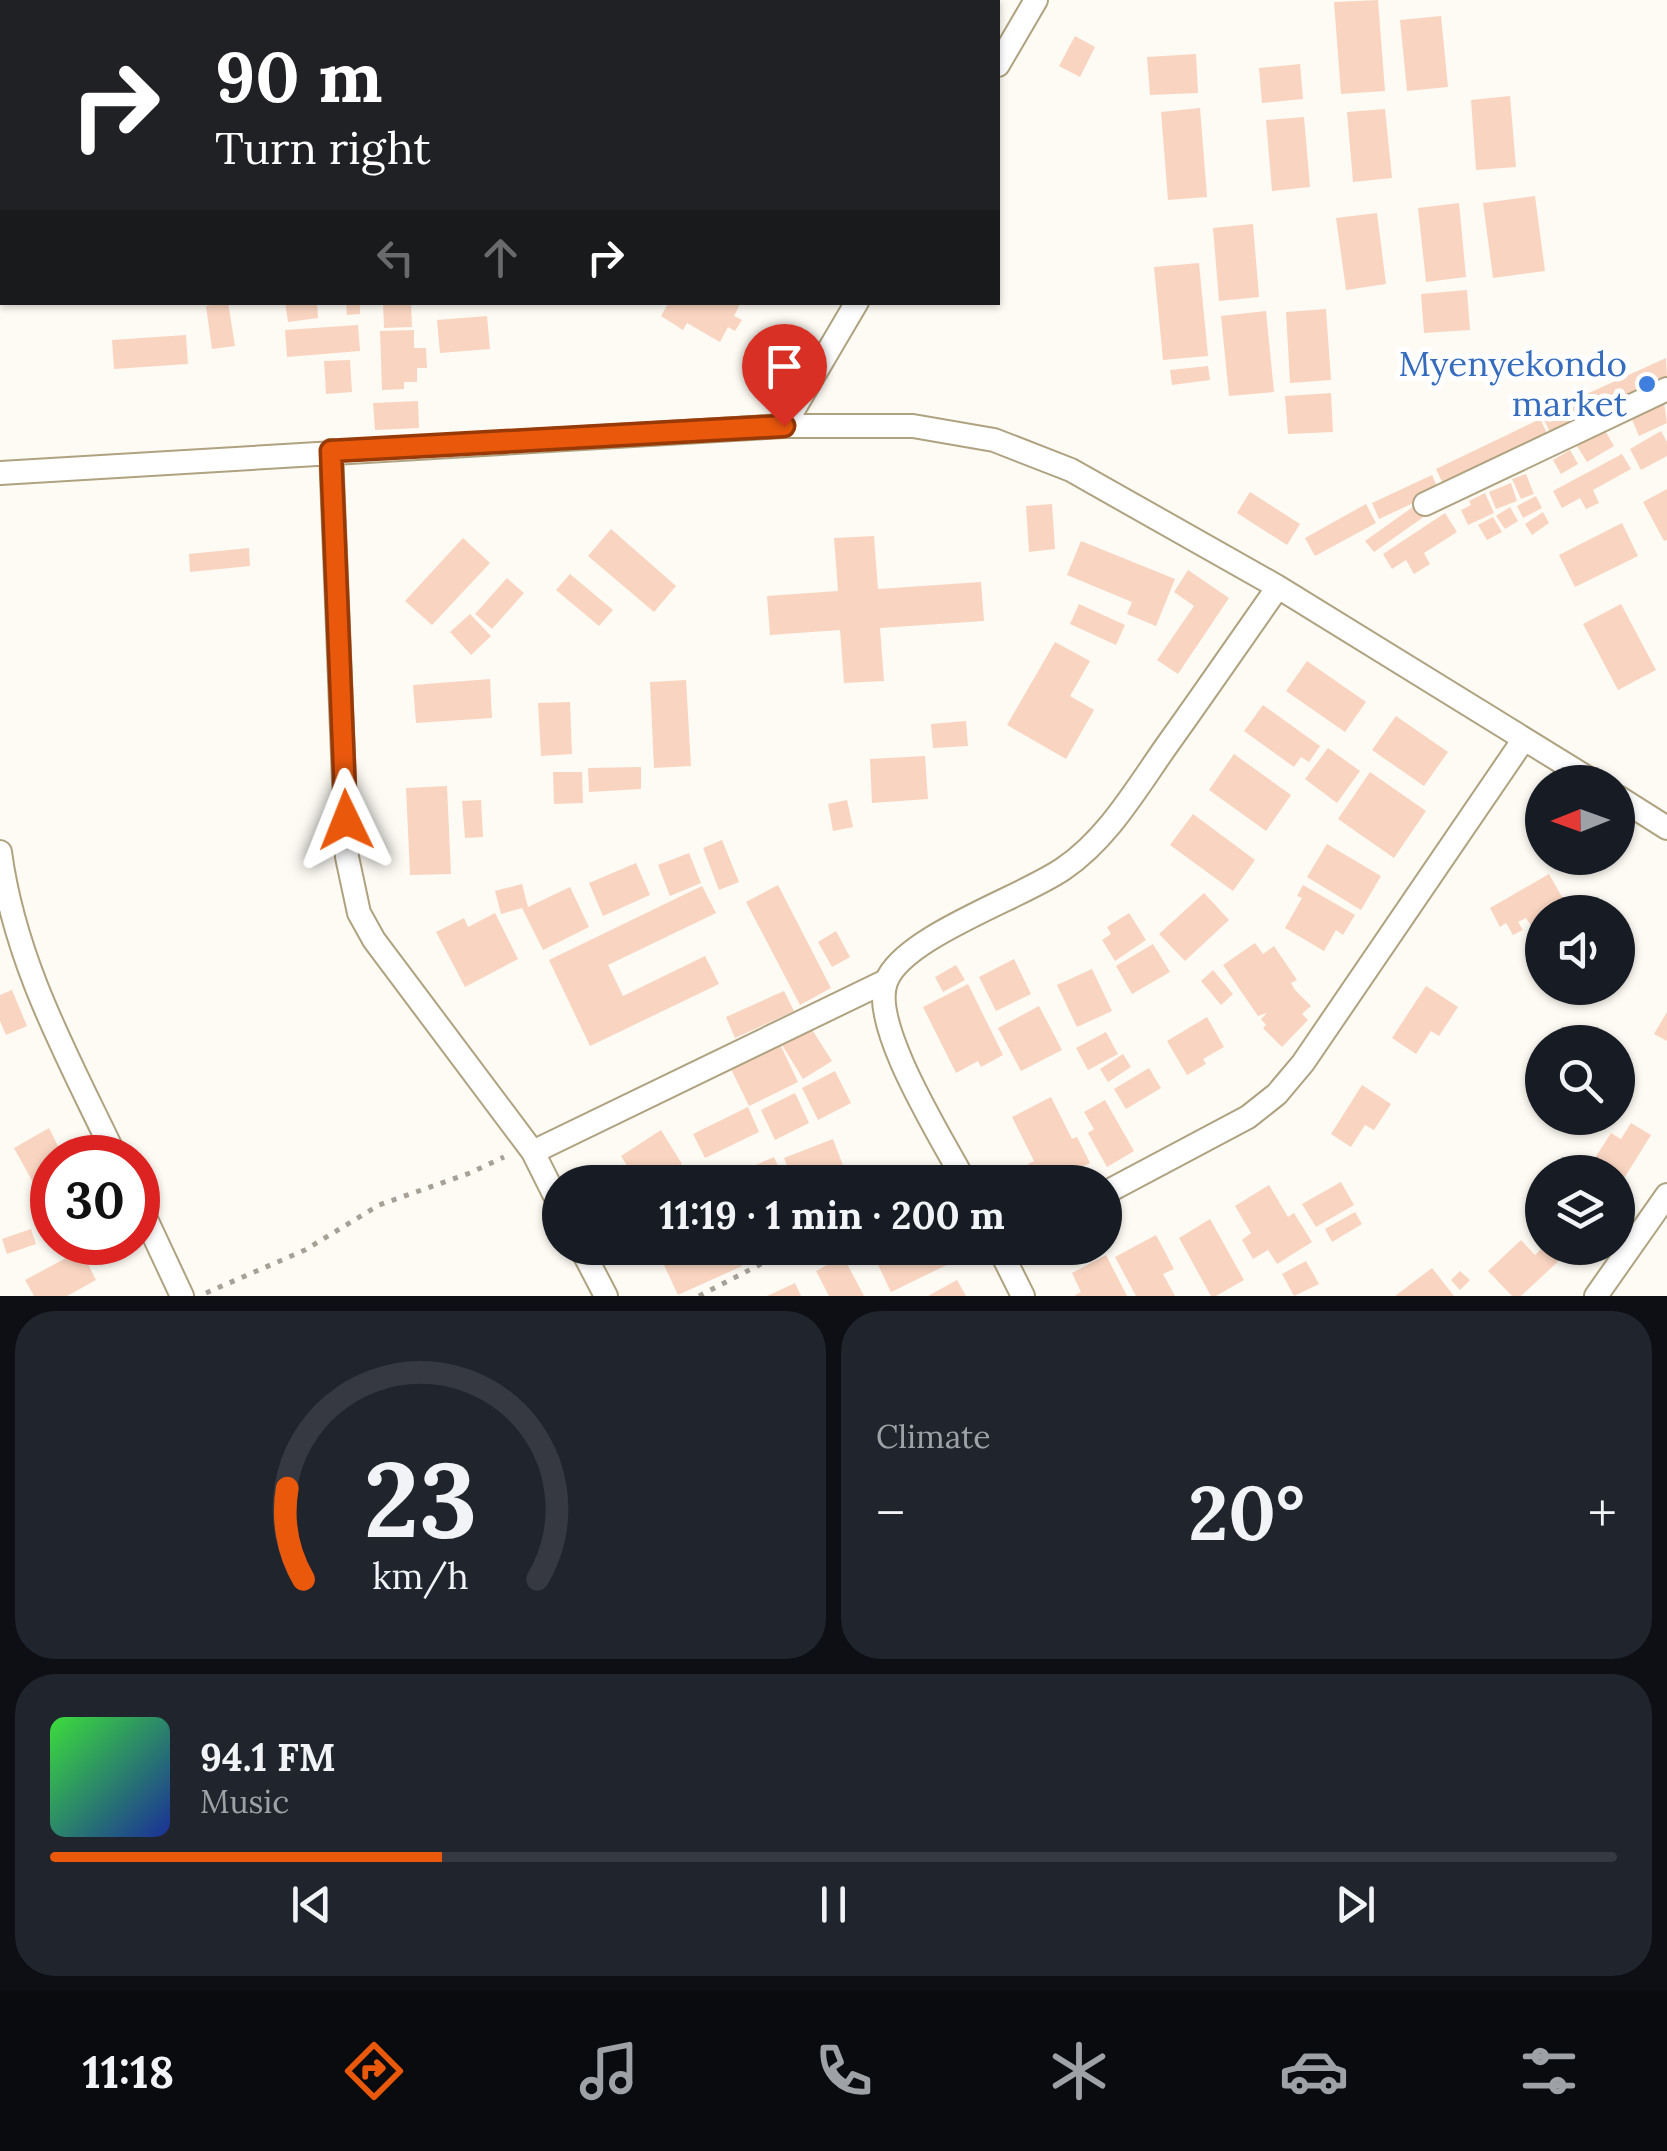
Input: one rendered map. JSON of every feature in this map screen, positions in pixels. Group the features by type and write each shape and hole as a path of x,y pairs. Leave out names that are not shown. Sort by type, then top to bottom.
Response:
{"street":[{"path":"1000,62 1036,0"},
{"path":"784,426 855,305"},
{"path":"1425,504 1667,389"},
{"path":"0,472 784,426 912,426 994,440 1071,470 1278,588 1567,765"},
{"path":"331,451 351,886 374,940 530,1148 542,1171"},
{"path":"530,1148 886,981 905,958 928,940 1064,869 1108,830 1278,588"},
{"path":"1122,1185 1248,1117 1277,1094 1303,1063 1524,738"},
{"path":"1635,808 1667,828"},
{"path":"0,852 14,920 34,987 105,1135"},
{"path":"886,981 885,1014 892,1042 956,1165"},
{"path":"1596,1296 1667,1194"},
{"path":"160,1249 182,1296"},
{"path":"590,1265 606,1296"},
{"path":"1009,1265 1023,1296"}],"path":[{"path":"198,1296 305,1250 379,1205 530,1148"},
{"path":"699,1296 759,1265"}],"building":[{"path":"1378,0 1385,91 1341,94 1334,2"},
{"path":"1441,16 1448,87 1407,91 1400,20"},
{"path":"1075,36 1095,47 1080,77 1059,66"},
{"path":"1196,54 1198,93 1150,95 1147,57"},
{"path":"1300,64 1303,99 1262,103 1259,68"},
{"path":"1510,96 1516,167 1476,170 1471,100"},
{"path":"1200,108 1207,197 1168,200 1161,112"},
{"path":"1385,109 1392,178 1353,182 1347,112"},
{"path":"1304,117 1310,187 1272,191 1266,120"},
{"path":"1535,196 1545,271 1493,278 1483,203"},
{"path":"1459,203 1466,277 1426,282 1418,208"},
{"path":"1377,213 1386,284 1346,290 1336,218"},
{"path":"1253,224 1259,297 1219,301 1213,228"},
{"path":"1199,263 1208,356 1163,360 1154,267"},
{"path":"1467,290 1470,330 1424,333 1421,294"},
{"path":"228,305 235,346 212,349 206,306"},
{"path":"285,305 317,305 318,318 288,322"},
{"path":"346,305 360,305 360,314 347,315"},
{"path":"383,305 411,305 412,327 384,328"},
{"path":"667,305 740,305 734,316 742,320 735,331 728,327 720,342 687,323 683,330 661,316"},
{"path":"1326,309 1331,380 1290,383 1286,312"},
{"path":"1266,311 1274,392 1229,396 1221,316"},
{"path":"487,316 490,349 440,353 437,320"},
{"path":"358,325 360,351 287,357 285,330"},
{"path":"414,330 414,348 426,348 427,368 417,368 417,382 404,382 404,389 382,390 380,331"},
{"path":"186,335 188,364 114,369 112,340"},
{"path":"1666,358 1667,380 1588,416 1580,397"},
{"path":"350,360 352,392 326,394 324,361"},
{"path":"1208,366 1210,380 1172,385 1170,370"},
{"path":"1331,393 1333,432 1288,434 1285,396"},
{"path":"418,401 419,428 375,430 373,403"},
{"path":"1577,402 1584,417 1551,434 1543,418"},
{"path":"1664,402 1667,423 1639,436 1631,417"},
{"path":"1540,419 1549,437 1445,488 1436,469"},
{"path":"1603,427 1614,446 1587,462 1575,443"},
{"path":"1661,431 1667,442 1667,456 1641,470 1630,449"},
{"path":"1570,450 1578,464 1561,474 1553,460"},
{"path":"1622,454 1631,469 1593,490 1599,503 1586,509 1580,498 1562,508 1553,491"},
{"path":"1526,474 1534,494 1521,499 1512,479"},
{"path":"1432,475 1439,491 1379,519 1372,503"},
{"path":"1511,483 1517,501 1496,509 1489,492"},
{"path":"1667,489 1667,540 1664,541 1643,502"},
{"path":"1250,492 1300,524 1287,545 1237,513"},
{"path":"1485,493 1494,513 1468,525 1461,510"},
{"path":"1536,496 1542,508 1523,518 1517,506"},
{"path":"1052,504 1055,549 1029,552 1026,506"},
{"path":"1366,504 1376,523 1315,556 1305,538"},
{"path":"1417,504 1425,516 1374,552 1365,541"},
{"path":"1510,507 1518,521 1505,529 1496,516"},
{"path":"1543,512 1549,523 1532,535 1525,524"},
{"path":"1445,513 1457,532 1424,553 1430,564 1414,574 1406,560 1392,569 1383,554"},
{"path":"1493,517 1502,532 1487,540 1478,525"},
{"path":"1622,523 1638,556 1575,587 1559,555"},
{"path":"611,529 676,586 654,612 588,556"},
{"path":"874,536 878,589 981,582 984,621 880,628 884,681 844,683 840,630 770,635 767,596 838,591 834,538"},
{"path":"463,538 490,563 432,625 405,601"},
{"path":"1081,541 1175,579 1156,626 1127,614 1132,602 1067,575"},
{"path":"249,548 250,566 190,572 189,554"},
{"path":"1188,570 1229,598 1178,674 1157,660 1194,606 1174,592"},
{"path":"570,574 613,610 599,626 556,590"},
{"path":"507,578 524,593 492,629 475,614"},
{"path":"1079,604 1125,625 1116,645 1070,624"},
{"path":"1621,604 1656,670 1618,690 1583,624"},
{"path":"470,614 491,636 471,655 450,632"},
{"path":"1055,642 1090,661 1070,696 1094,710 1066,759 1007,725"},
{"path":"1307,661 1366,702 1345,732 1286,691"},
{"path":"490,679 492,718 416,723 413,685"},
{"path":"686,680 691,766 654,768 650,682"},
{"path":"570,702 572,754 541,756 538,703"},
{"path":"1263,705 1320,746 1309,762 1301,757 1294,767 1244,731"},
{"path":"1396,716 1448,752 1424,786 1372,750"},
{"path":"966,721 968,746 933,748 931,724"},
{"path":"1328,748 1360,771 1337,803 1305,779"},
{"path":"1234,754 1291,795 1266,831 1209,790"},
{"path":"925,756 928,799 872,803 870,759"},
{"path":"641,767 641,789 589,792 588,768"},
{"path":"553,772 582,772 583,803 554,804"},
{"path":"1370,772 1426,811 1394,858 1338,819"},
{"path":"447,786 451,874 410,875 406,788"},
{"path":"481,800 483,837 465,838 462,801"},
{"path":"847,800 853,827 833,831 828,804"},
{"path":"1193,814 1255,860 1233,891 1170,845"},
{"path":"722,840 739,882 719,890 703,848"},
{"path":"1327,844 1381,876 1361,910 1307,877"},
{"path":"689,853 701,883 670,896 658,865"},
{"path":"636,863 650,895 603,916 589,883"},
{"path":"1547,875 1561,895 1525,895 1525,918 1518,922 1523,930 1513,935 1506,923 1500,927 1490,908"},
{"path":"522,884 528,907 570,887 589,927 543,950 522,908 501,914 495,891"},
{"path":"778,885 831,988 800,1005 746,902"},
{"path":"1303,885 1355,915 1343,935 1336,930 1324,951 1285,928 1302,898 1297,896"},
{"path":"702,886 716,913 608,965 623,996 705,956 719,984 590,1046 549,960"},
{"path":"1204,893 1229,920 1185,961 1159,934"},
{"path":"495,913 518,959 465,987 436,932 464,918 468,927"},
{"path":"1129,913 1146,940 1115,961 1102,940 1111,934 1107,927"},
{"path":"836,931 850,957 832,967 818,942"},
{"path":"1255,943 1263,954 1274,946 1297,980 1291,983 1295,990 1311,1006 1302,1014 1308,1020 1282,1047 1263,1028 1266,1025 1261,1019 1267,1013 1258,1016 1223,965"},
{"path":"1153,944 1170,972 1132,994 1116,966"},
{"path":"1014,959 1031,994 996,1011 979,977"},
{"path":"956,965 965,980 943,992 935,977"},
{"path":"1092,969 1112,1011 1077,1027 1057,985"},
{"path":"1213,970 1233,994 1221,1005 1201,981"},
{"path":"968,984 1003,1055 981,1067 978,1061 956,1073 923,1007"},
{"path":"1426,986 1458,1007 1439,1036 1431,1031 1416,1054 1392,1038"},
{"path":"12,990 27,1026 6,1035 0,1021 0,995"},
{"path":"784,991 794,1011 735,1038 726,1017"},
{"path":"1039,1006 1062,1050 1021,1071 998,1028"},
{"path":"1667,1012 1667,1041 1654,1034"},
{"path":"1207,1017 1224,1047 1203,1059 1206,1064 1187,1075 1167,1041"},
{"path":"811,1028 832,1061 803,1079 782,1045"},
{"path":"1106,1032 1118,1054 1088,1070 1076,1048"},
{"path":"780,1044 798,1082 749,1106 731,1069"},
{"path":"1123,1054 1131,1067 1108,1082 1100,1069"},
{"path":"1149,1068 1161,1088 1126,1109 1114,1089"},
{"path":"835,1071 851,1103 818,1120 802,1088"},
{"path":"1362,1085 1391,1104 1374,1130 1365,1125 1351,1147 1331,1134"},
{"path":"795,1093 809,1123 775,1140 761,1110"},
{"path":"1051,1097 1072,1139 1077,1137 1090,1163 1029,1165 1034,1161 1012,1117"},
{"path":"1105,1100 1134,1151 1106,1165 1088,1133 1094,1129 1084,1112"},
{"path":"748,1107 759,1132 705,1158 693,1134"},
{"path":"1635,1125 1651,1135 1635,1161 1635,1155 1597,1155 1610,1135 1621,1139 1624,1135 1635,1135"},
{"path":"661,1130 682,1164 627,1165 621,1156"},
{"path":"30,1139 30,1177 14,1148"},
{"path":"833,1139 843,1165 787,1165 784,1158"},
{"path":"774,1157 778,1165 756,1165"},
{"path":"1341,1182 1354,1205 1316,1227 1302,1204"},
{"path":"1269,1185 1288,1217 1294,1213 1312,1242 1277,1264 1268,1250 1253,1259 1242,1240 1251,1233 1235,1206"},
{"path":"1355,1212 1362,1224 1332,1242 1325,1229"},
{"path":"1210,1219 1244,1280 1216,1296 1211,1296 1179,1238"},
{"path":"30,1229 30,1246 7,1254 2,1239"},
{"path":"1156,1235 1174,1269 1163,1274 1175,1296 1136,1296 1119,1265 1122,1253"},
{"path":"1521,1240 1525,1244 1525,1265 1554,1265 1521,1296 1512,1296 1488,1271"},
{"path":"1306,1261 1319,1284 1294,1296 1282,1274"},
{"path":"53,1265 88,1265 96,1280 67,1296 34,1296 25,1280"},
{"path":"664,1265 742,1265 742,1266 678,1295"},
{"path":"827,1265 848,1265 864,1296 829,1296 816,1271"},
{"path":"878,1265 947,1265 891,1292"},
{"path":"1087,1265 1111,1265 1127,1296 1074,1296 1081,1292 1072,1273"},
{"path":"1432,1268 1454,1296 1395,1296"},
{"path":"1460,1271 1470,1280 1460,1290 1451,1280"},
{"path":"957,1280 966,1296 928,1296"},
{"path":"795,1283 801,1296 767,1296"}],"place":[{"name":"Myenyekondo market","path":"1647,384"}],"route":[{"path":"346,820 331,451 784,426"}]}
